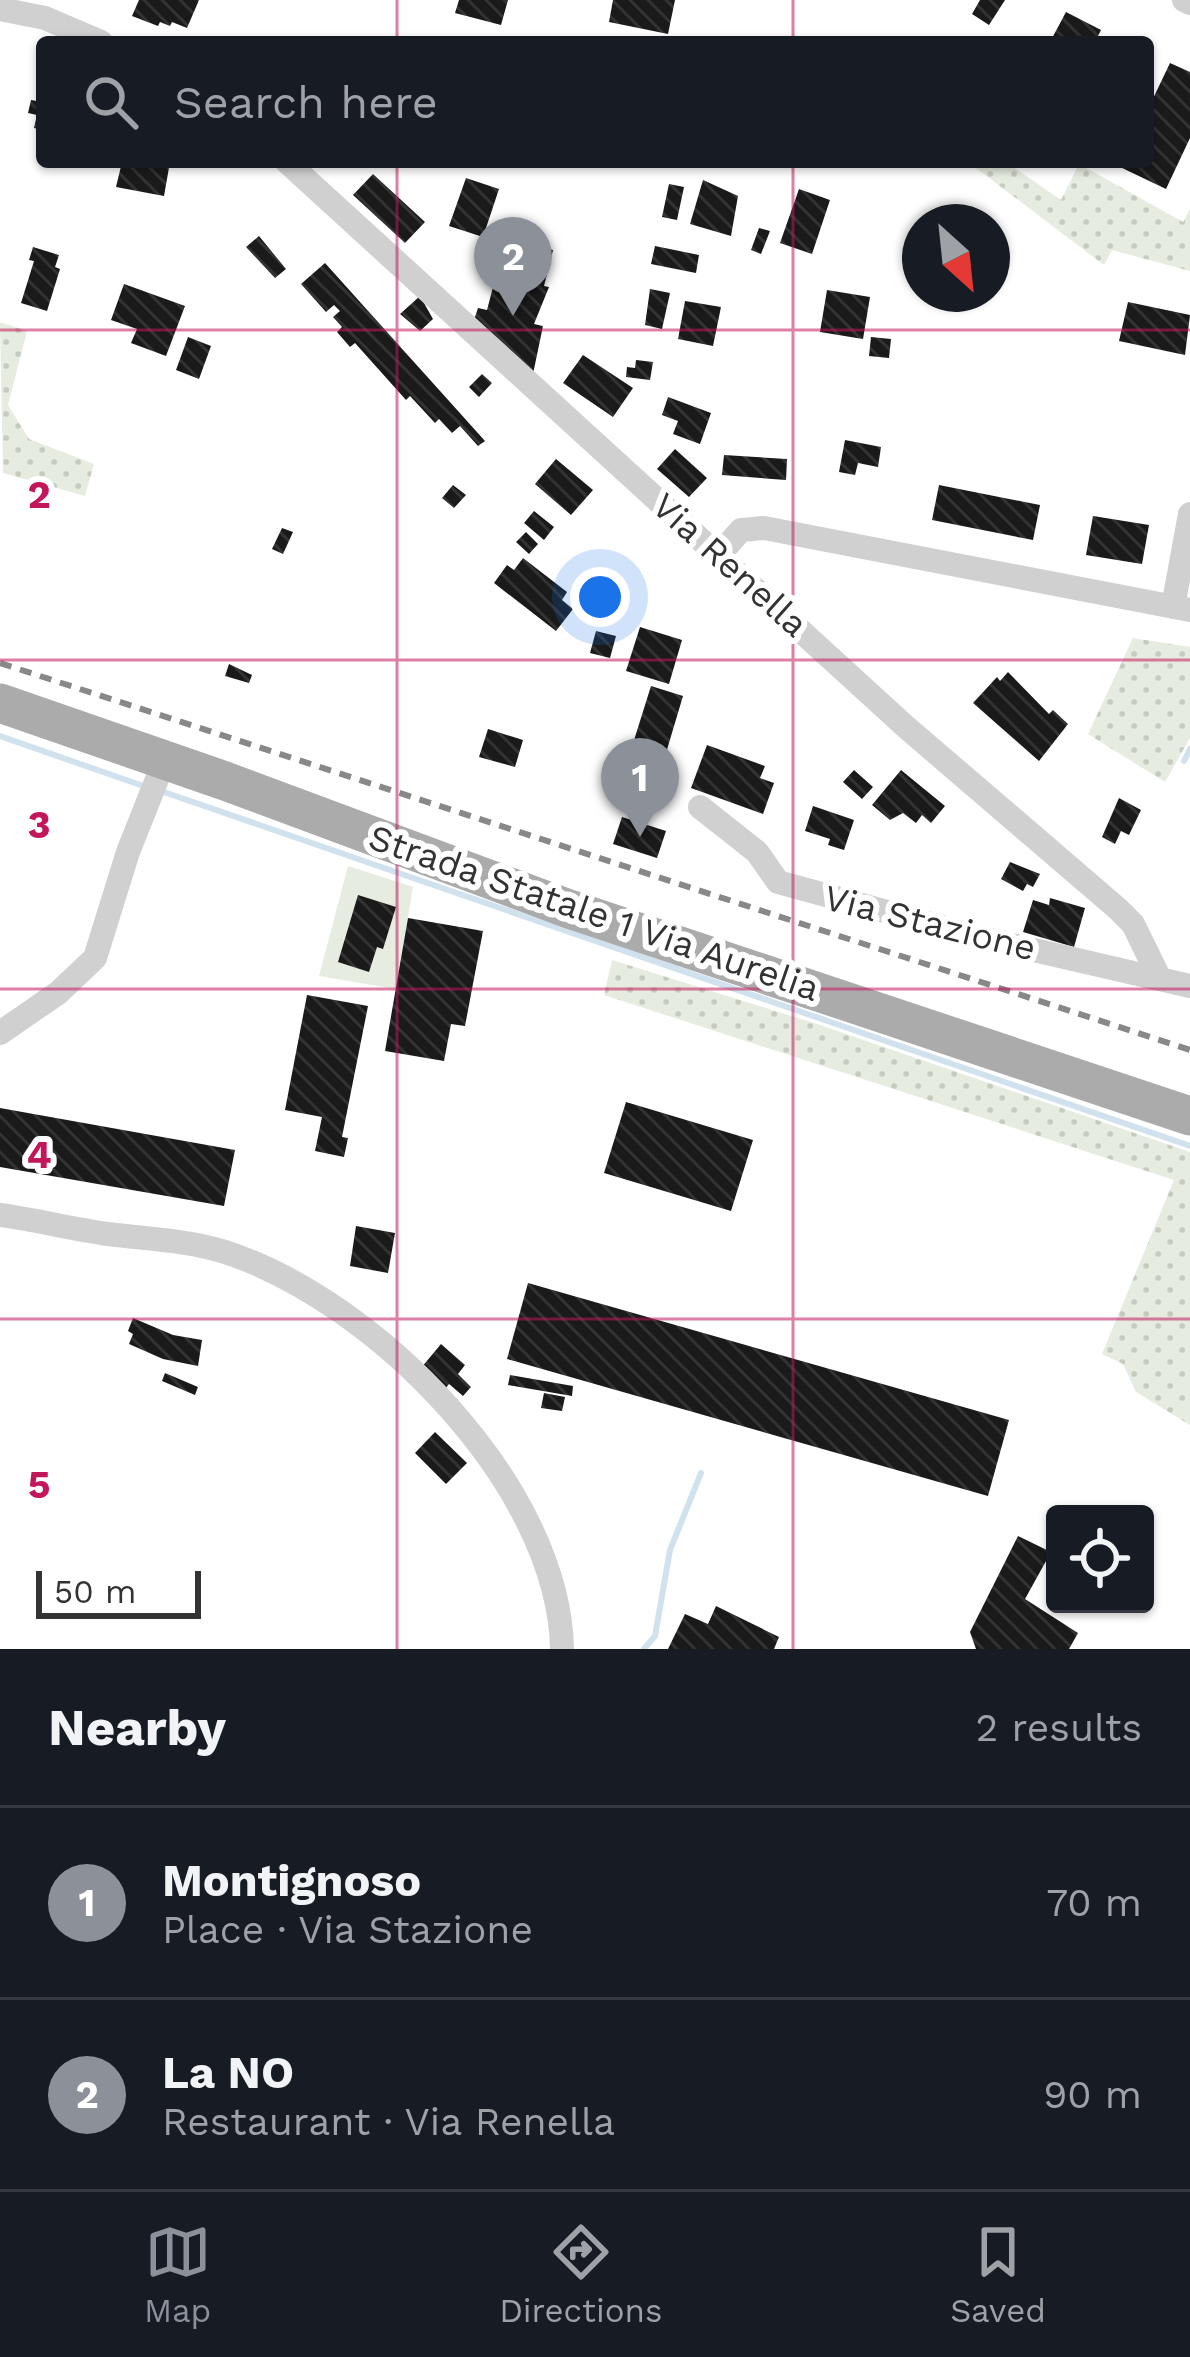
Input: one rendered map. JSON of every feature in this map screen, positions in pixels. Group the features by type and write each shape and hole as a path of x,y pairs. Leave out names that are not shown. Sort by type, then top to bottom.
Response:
{"main road":[{"name":"Strada Statale 1 Via Aurelia","path":"0,703 163,768 1190,1116"}],"street":[{"path":"0,9 45,18 87,36"},
{"name":"Via Renella","path":"294,168 906,727 1118,909 1133,924 1159,977"},
{"path":"718,556 741,530 764,528 1181,608 1190,514"},
{"path":"0,1033 58,993 94,958 128,852 163,768"},
{"name":"Via Stazione","path":"700,807 757,852 778,882 964,934 1190,986"},
{"path":"0,1215 222,1251 289,1279 354,1321 470,1427 505,1482 550,1578 562,1649"}],"shaded area":[{"path":"976,168 1015,168 1061,200 1077,168 1086,168 1183,222 1190,209 1190,271 1112,250 1104,265"},
{"path":"0,322 27,331 8,405 29,439 94,464 85,496 3,473"},
{"path":"1133,638 1190,647 1190,738 1165,782 1088,734"},
{"path":"348,866 413,887 396,989 319,976"},
{"path":"612,960 814,1023 1190,1152 1190,1425 1136,1392 1123,1364 1102,1354 1174,1180 604,995"}],"building":[{"path":"139,0 199,0 187,28 172,22 158,26 132,16"},
{"path":"459,0 508,0 501,25 455,13"},
{"path":"613,0 675,0 668,34 609,22"},
{"path":"980,0 1005,0 989,25 972,14"},
{"path":"1066,12 1101,30 1098,36 1053,36"},
{"path":"1170,63 1190,72 1190,138 1166,189 1122,168 1154,168 1154,96"},
{"path":"121,168 169,168 164,196 116,187"},
{"path":"373,174 425,222 405,243 353,195"},
{"path":"466,178 499,189 483,237 449,226"},
{"path":"703,180 738,196 731,236 690,224"},
{"path":"669,184 684,187 677,220 662,217"},
{"path":"799,189 830,200 812,254 780,243"},
{"path":"759,228 770,231 761,254 751,250"},
{"path":"259,236 286,269 275,278 246,247"},
{"path":"506,238 553,250 544,286 549,287 534,324 543,326 533,374 474,320 478,308 487,310"},
{"path":"655,246 699,255 696,273 651,264"},
{"path":"33,247 59,255 55,267 60,269 47,311 21,303 34,261 29,260"},
{"path":"325,263 485,441 478,446 460,426 452,433 439,419 435,423 410,396 406,400 355,343 350,347 337,332 342,327 333,317 340,311 334,305 326,312 301,284"},
{"path":"124,284 185,306 166,356 131,343 137,329 111,320"},
{"path":"650,289 670,293 662,329 645,325"},
{"path":"827,290 870,297 863,339 820,332"},
{"path":"420,296 433,319 420,331 400,314"},
{"path":"685,301 721,307 713,346 678,339"},
{"path":"1128,302 1190,315 1185,355 1119,341"},
{"path":"188,337 211,346 199,379 176,370"},
{"path":"871,337 891,339 889,358 869,356"},
{"path":"583,355 633,388 613,417 563,383"},
{"path":"636,360 653,362 650,380 626,377 627,367 635,368"},
{"path":"482,374 492,383 479,397 469,387"},
{"path":"668,397 711,413 700,444 673,434 678,421 662,415"},
{"path":"845,440 881,447 878,467 858,463 855,475 839,472"},
{"path":"675,449 707,478 689,497 657,469"},
{"path":"724,455 787,459 786,480 722,475"},
{"path":"556,459 593,490 571,515 535,484"},
{"path":"453,485 466,495 454,508 442,498"},
{"path":"939,485 1040,505 1033,540 932,520"},
{"path":"534,511 554,527 544,540 524,523"},
{"path":"1093,516 1149,525 1142,564 1086,555"},
{"path":"282,528 293,532 283,554 272,549"},
{"path":"526,532 538,544 529,554 516,542"},
{"path":"523,558 567,592 562,600 573,609 556,631 494,583 507,565 514,570"},
{"path":"640,627 682,640 669,684 626,671"},
{"path":"596,631 616,636 610,658 590,653"},
{"path":"229,664 252,675 249,683 225,676"},
{"path":"1008,672 1049,714 1053,710 1068,724 1039,761 973,703"},
{"path":"651,686 683,696 663,763 630,753"},
{"path":"488,729 523,740 515,767 479,757"},
{"path":"707,745 765,766 760,778 774,783 763,814 691,788"},
{"path":"854,770 873,787 862,799 843,782"},
{"path":"901,770 945,806 931,823 922,815 916,823 903,813 890,820 872,805"},
{"path":"1119,798 1141,810 1129,835 1121,831 1115,844 1102,837"},
{"path":"813,806 854,820 844,850 828,845 830,839 805,831"},
{"path":"622,817 666,831 657,858 613,844"},
{"path":"1010,862 1040,874 1033,887 1027,884 1023,891 1001,879"},
{"path":"358,895 396,907 383,949 377,947 369,972 338,962"},
{"path":"1050,898 1085,908 1074,947 1023,932 1033,900 1049,905"},
{"path":"408,918 483,931 465,1026 451,1024 444,1061 385,1051"},
{"path":"307,995 368,1006 342,1137 348,1138 344,1157 315,1151 322,1117 285,1110"},
{"path":"626,1102 753,1140 731,1211 604,1173"},
{"path":"0,1108 235,1150 224,1206 0,1167"},
{"path":"356,1226 395,1233 388,1273 350,1266"},
{"path":"528,1283 1009,1420 988,1496 507,1359"},
{"path":"133,1318 173,1335 202,1340 198,1366 163,1359 129,1344"},
{"path":"441,1344 465,1365 458,1374 471,1387 463,1396 449,1384 445,1389 421,1368"},
{"path":"165,1373 198,1387 195,1395 162,1381"},
{"path":"510,1375 573,1386 572,1396 508,1385"},
{"path":"544,1393 565,1397 562,1411 541,1408"},
{"path":"435,1432 467,1463 446,1484 415,1453"},
{"path":"1018,1536 1046,1550 1046,1561 1025,1599 1078,1633 1069,1649 976,1649 970,1632"},
{"path":"716,1606 779,1637 774,1649 668,1649 685,1614 708,1624"}],"waterway":[{"path":"0,736 149,788"},
{"path":"1184,761 1190,749"},
{"path":"161,791 1190,1146"},
{"path":"644,1649 655,1636 670,1550 701,1473"}],"railway":[{"path":"0,663 1190,1050"}],"place":[{"name":"La NO","path":"513,316"},
{"name":"Montignoso","path":"640,837"}]}
